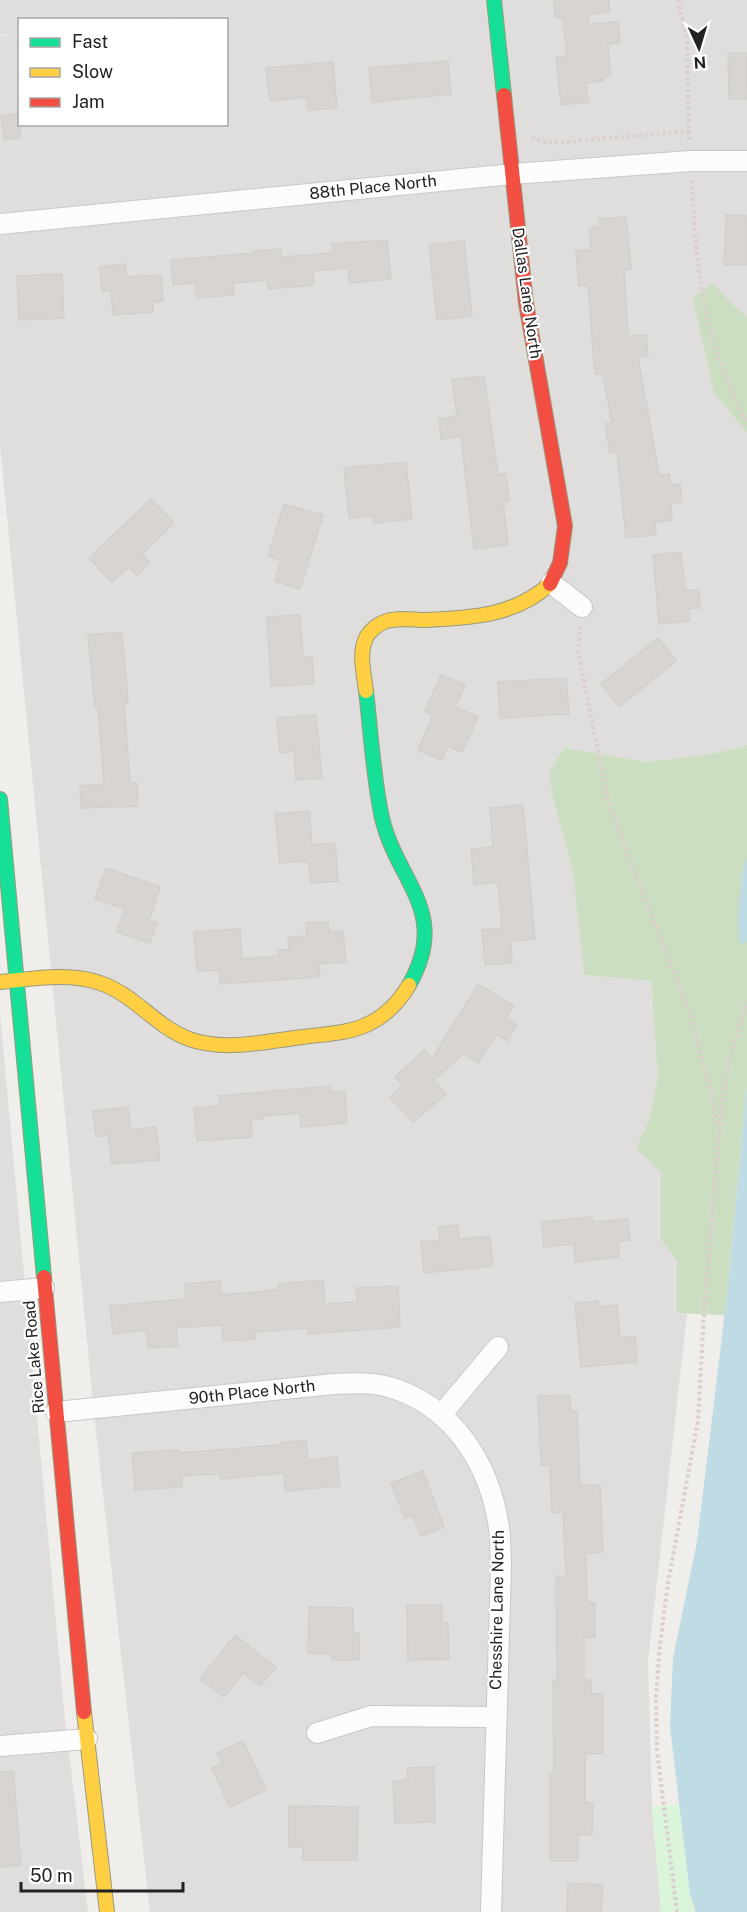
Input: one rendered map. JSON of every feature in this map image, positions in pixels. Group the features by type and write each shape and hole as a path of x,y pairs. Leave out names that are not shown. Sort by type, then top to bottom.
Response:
{"street":[{"name":"Dallas Lane North","path":"494,0 526,303 565,526 564,550 551,583"},
{"name":"88th Place North","path":"0,224 512,174 691,161 747,161"},
{"path":"0,982 85,980 110,987 152,1019 177,1034 205,1043 235,1043 344,1033 366,1025 386,1013 404,993 415,975 422,952 425,930 422,907 411,880 390,841 380,810 363,663 363,643 372,629 385,621 487,615 502,612 516,608 551,583 582,607"},
{"name":"Rice Lake Road","path":"0,799 87,1739 107,1912"},
{"path":"0,1292 44,1288"},
{"path":"441,1415 498,1347"},
{"name":"90th Place North","path":"56,1412 360,1383 388,1387 417,1399 441,1415"},
{"name":"Chesshire Lane North","path":"441,1415 476,1455 490,1489 499,1529 501,1576 495,1716 491,1912"},
{"path":"317,1732 371,1716 495,1716"},
{"path":"0,1746 87,1739"}],"path":[{"path":"678,0 687,40 690,145"},
{"path":"529,136 543,142 566,142 689,131"},
{"path":"692,174 694,215 705,309 724,372 747,426"},
{"path":"582,607 578,652 609,805 691,1017 715,1107 718,1136"},
{"path":"677,1912 657,1751 656,1697 660,1644 668,1583 698,1421 718,1136 730,1056 747,1002"}],"shaded area":[{"path":"0,0 326,0 156,18 18,18 18,33 0,35"},
{"path":"326,0 747,0 747,317 729,301 714,393 747,433 747,745 712,754 646,762 564,748 549,773 552,794 573,872 584,975 651,981 658,1076 650,1118 636,1148 661,1172 661,1240 677,1261 677,1313 687,1314 648,1662 652,1807 661,1912 150,1912 95,1423 0,445 0,36 18,33 18,126 228,126 228,18 156,18"},
{"path":"0,1013 64,1710 88,1912 0,1912"}],"green space":[{"path":"713,283 747,317 747,433 714,393 693,298"},
{"path":"747,745 747,1086 725,1315 677,1313 677,1261 661,1240 661,1172 636,1148 650,1118 658,1076 651,981 584,975 573,872 552,794 549,773 564,748 646,762 712,754"},
{"path":"747,1798 747,1912 661,1912 652,1807"}],"water":[{"path":"747,858 747,941 740,944 739,904 744,864"},
{"path":"747,1086 747,1912 696,1912 690,1894 670,1727 673,1658 697,1542 727,1295"}],"building":[{"path":"554,0 609,0 609,12 588,14 589,24 618,22 620,43 608,44 611,76 603,77 604,81 586,83 588,102 561,105 556,57 567,56 563,17 555,17"},
{"path":"728,53 746,53 747,99 729,99"},
{"path":"448,61 451,94 372,102 369,68"},
{"path":"333,62 337,108 308,110 307,97 270,101 266,68"},
{"path":"18,114 20,138 4,140 1,116"},
{"path":"726,215 747,216 747,265 724,265"},
{"path":"626,217 631,269 624,270 628,336 646,335 648,356 638,357 659,475 669,474 670,485 680,484 682,502 671,503 672,520 655,522 656,535 626,538 617,452 610,453 605,424 612,423 603,374 595,374 588,285 579,286 576,251 591,250 589,228 600,227 599,219"},
{"path":"387,240 391,279 349,283 348,268 313,271 314,285 268,289 267,280 233,283 234,295 197,298 195,283 173,285 171,260 281,249 282,257 333,253 332,244"},
{"path":"464,241 472,316 437,320 429,245"},
{"path":"125,264 127,277 161,275 163,301 153,302 153,312 113,315 111,291 102,292 100,267"},
{"path":"62,274 64,318 19,320 17,276"},
{"path":"484,376 498,475 506,474 509,501 503,502 508,545 474,549 461,436 441,439 439,419 457,416 452,380"},
{"path":"406,462 412,519 373,523 373,516 349,518 344,468"},
{"path":"151,499 174,523 142,554 150,563 137,575 129,567 112,582 89,558"},
{"path":"284,504 323,515 300,589 275,581 281,560 268,556"},
{"path":"681,552 685,591 699,590 700,608 689,609 690,621 659,624 653,555"},
{"path":"300,615 303,657 312,657 314,684 271,686 267,617"},
{"path":"122,632 128,703 124,703 130,783 137,783 138,806 81,808 80,786 104,784 98,706 95,706 88,635"},
{"path":"658,638 676,661 619,707 601,684"},
{"path":"441,675 465,685 455,707 478,717 462,752 448,746 442,760 418,750 433,715 425,711"},
{"path":"566,678 569,714 500,718 498,682"},
{"path":"316,715 322,778 296,780 294,751 280,753 277,718"},
{"path":"523,805 535,939 511,941 512,963 485,965 482,930 502,928 498,882 474,885 471,849 493,847 490,808"},
{"path":"309,811 312,845 335,843 338,881 311,883 308,861 280,863 275,814"},
{"path":"106,868 160,887 149,920 157,923 150,943 117,932 125,909 95,899"},
{"path":"328,922 329,932 343,931 346,962 319,964 320,977 220,984 219,970 197,971 194,932 240,929 242,959 279,956 278,950 289,950 288,937 307,936 306,923"},
{"path":"478,984 514,1006 506,1018 517,1025 507,1041 496,1034 478,1063 463,1054 434,1080 446,1094 413,1122 390,1097 403,1085 395,1077 424,1050 432,1059"},
{"path":"331,1086 331,1092 345,1091 347,1123 301,1127 300,1113 262,1116 262,1119 251,1120 252,1137 197,1141 194,1108 220,1106 219,1096"},
{"path":"128,1107 131,1130 156,1127 160,1160 112,1164 108,1135 96,1137 93,1111"},
{"path":"592,1217 593,1222 628,1219 630,1240 618,1242 619,1257 575,1262 574,1244 544,1247 541,1222"},
{"path":"458,1225 459,1239 490,1236 493,1266 424,1273 421,1242 440,1240 438,1227"},
{"path":"323,1280 325,1304 357,1302 356,1288 398,1286 400,1327 308,1334 307,1328 255,1332 256,1339 223,1341 222,1325 176,1328 178,1346 148,1348 146,1330 113,1334 110,1306 186,1299 185,1284 220,1281 221,1295 278,1290 278,1284"},
{"path":"598,1301 598,1307 617,1305 620,1337 635,1336 637,1362 581,1367 575,1303"},
{"path":"570,1395 571,1411 577,1411 580,1485 600,1485 603,1552 586,1553 587,1602 595,1603 595,1637 584,1637 584,1680 591,1680 591,1694 603,1694 603,1753 585,1754 585,1803 593,1803 592,1835 578,1835 578,1861 550,1861 550,1774 554,1774 553,1680 557,1680 556,1576 566,1576 563,1512 552,1513 550,1465 541,1465 538,1396"},
{"path":"306,1440 308,1460 337,1457 340,1486 285,1491 284,1473 221,1479 220,1474 181,1476 182,1487 135,1490 132,1453 179,1450 179,1453 281,1445 281,1443"},
{"path":"423,1471 444,1527 421,1536 413,1515 405,1518 391,1483"},
{"path":"407,1605 442,1605 442,1623 448,1623 449,1659 408,1660"},
{"path":"309,1607 353,1608 353,1632 359,1633 359,1660 332,1660 332,1654 308,1653"},
{"path":"235,1635 276,1667 260,1686 243,1673 224,1697 200,1679"},
{"path":"243,1741 266,1790 230,1807 212,1768 222,1764 217,1753"},
{"path":"434,1767 435,1822 395,1823 393,1781 408,1780 407,1768"},
{"path":"13,1771 21,1865 0,1867 0,1772"},
{"path":"289,1806 358,1807 357,1860 303,1860 303,1847 289,1847"},
{"path":"568,1883 603,1885 601,1912 567,1912"}],"traffic: fast":[{"path":"494,0 504,95"},
{"path":"366,691 374,770 382,818 389,841 417,898 423,917 425,937 421,959 409,985"},
{"path":"0,799 44,1277"}],"traffic: slow":[{"path":"366,691 362,663 364,642 379,624 388,620 442,619 492,613 522,603 550,584"},
{"path":"0,982 63,977 100,983 124,995 177,1034 217,1045 260,1043 358,1028 373,1022 385,1013 396,1003 409,985"},
{"path":"84,1712 107,1912"}],"traffic: jam":[{"path":"504,95 526,303 565,526 560,563 550,584"},
{"path":"44,1277 84,1712"}]}
